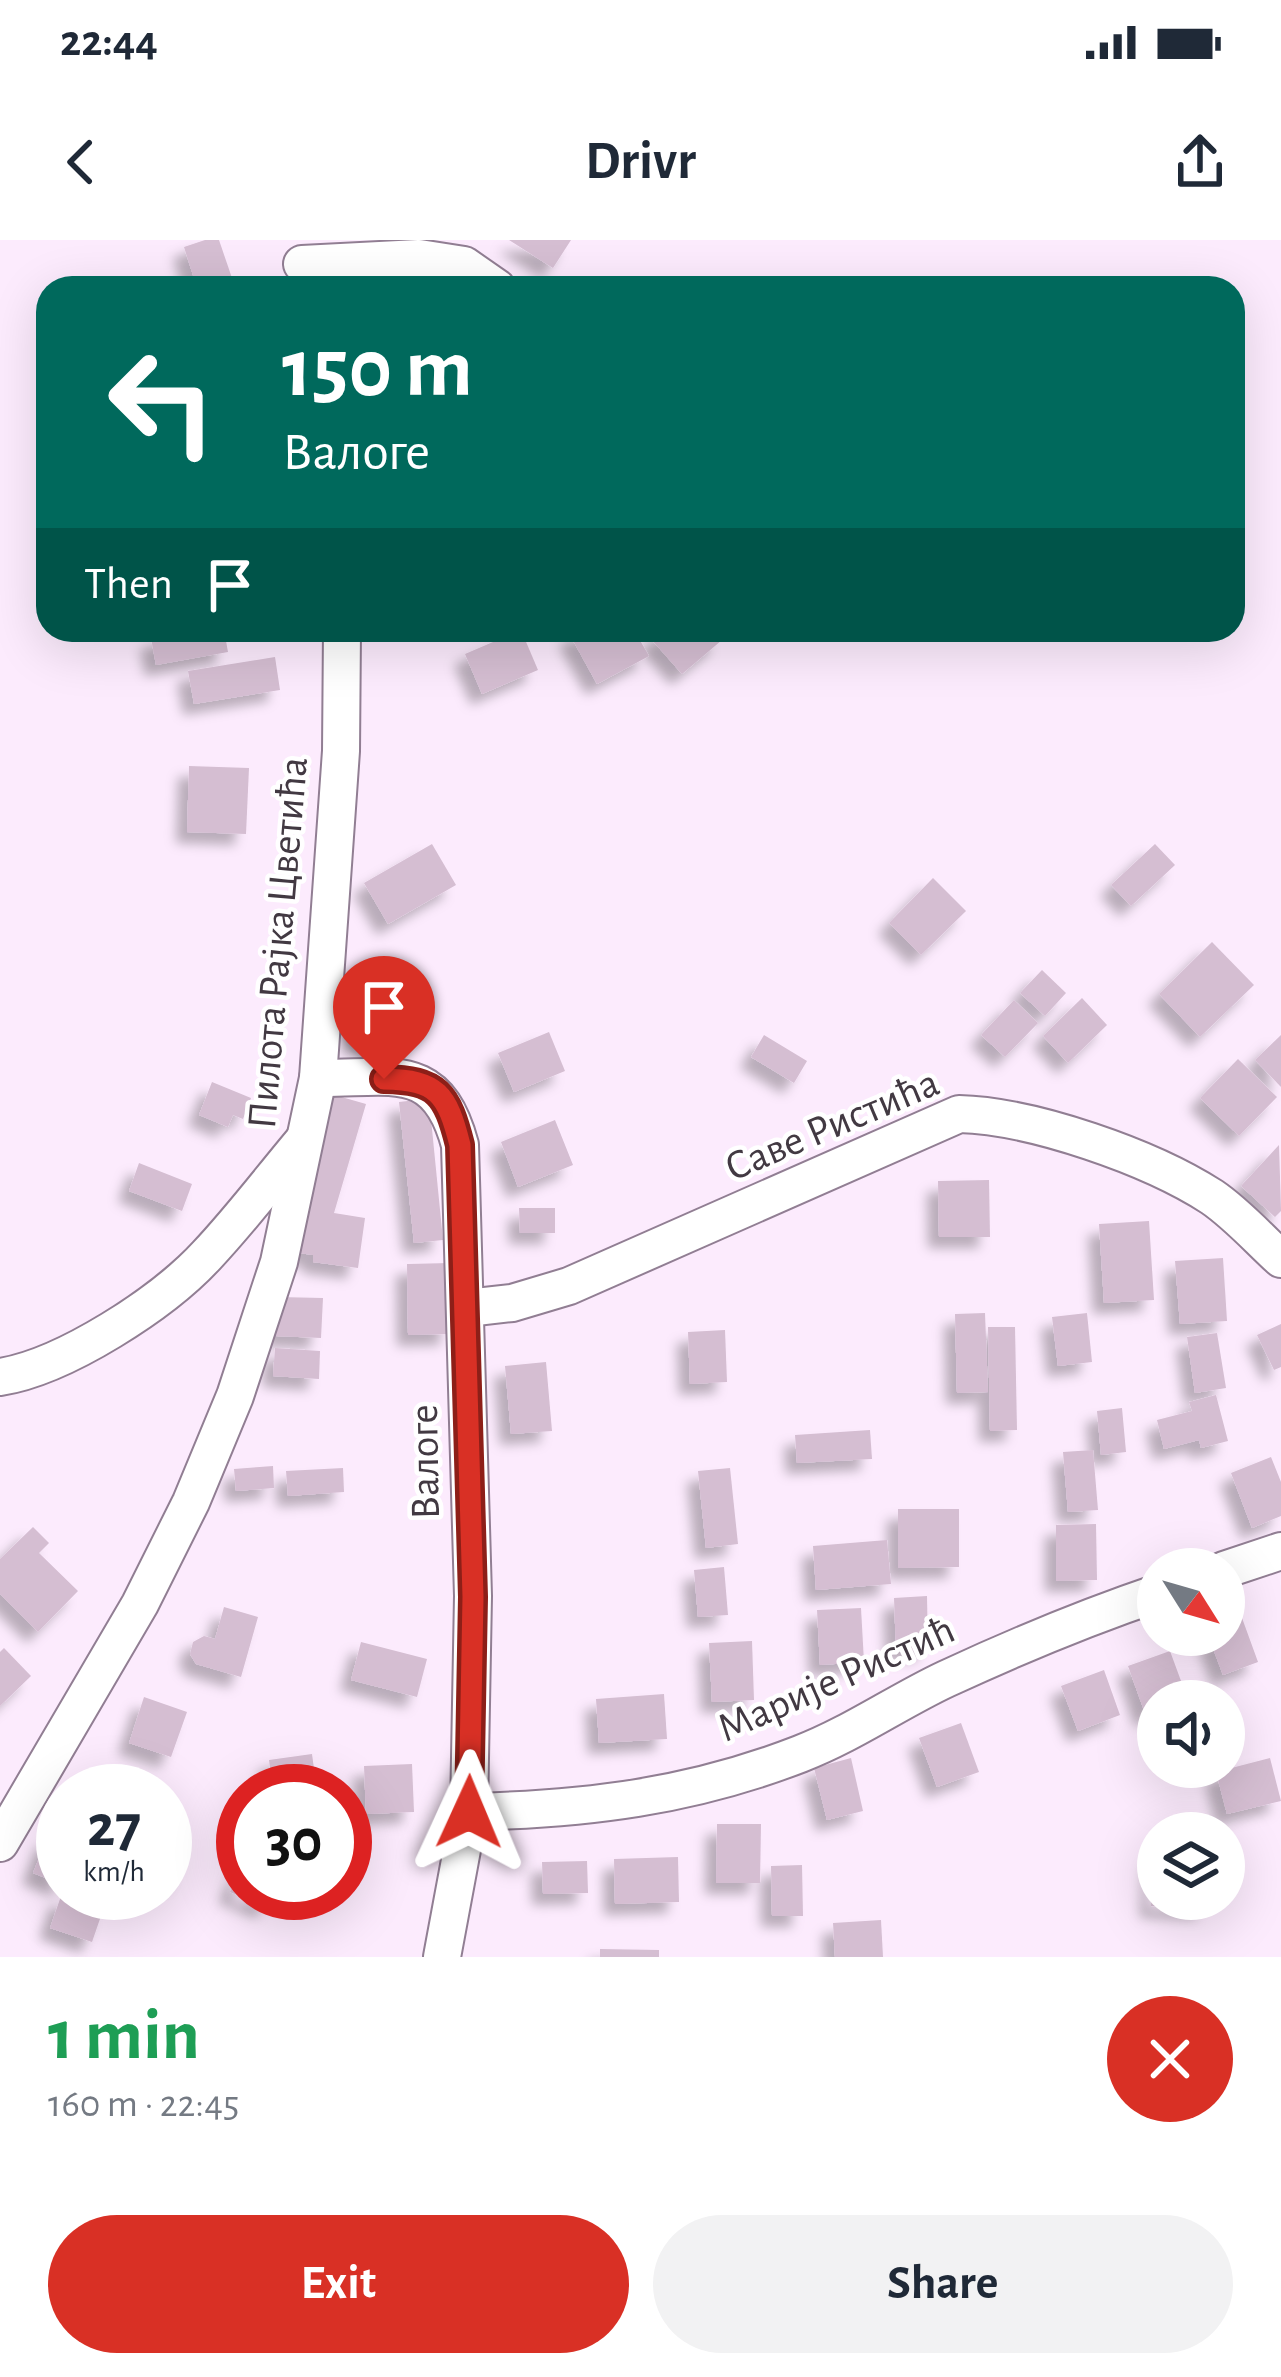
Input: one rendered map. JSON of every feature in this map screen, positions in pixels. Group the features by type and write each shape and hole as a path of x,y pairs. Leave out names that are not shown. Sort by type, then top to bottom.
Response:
{"street":[{"path":"302,264 419,258 464,266 479,276"},
{"name":"Пилота Рајка Цветића","path":"0,1843 140,1604 191,1502 235,1396 279,1262 317,1078 341,751 342,642"},
{"name":"Валоге","path":"317,1078 417,1080 440,1095 452,1112 460,1145 473,1597 469,1812 442,1957"},
{"name":"Саве Ристића","path":"467,1309 512,1304 569,1286 959,1114 990,1115 1087,1141 1180,1179 1215,1199 1281,1259"},
{"path":"0,1376 58,1360 76,1350 112,1329 204,1259 309,1133"},
{"path":"204,1259 253,1256 279,1262"},
{"path":"1245,1563 1281,1551"},
{"name":"Марије Ристић","path":"469,1812 643,1800 716,1781 801,1754 877,1719 942,1681 1137,1602"}],"building":[{"path":"219,240 231,276 193,276 184,247"},
{"path":"509,240 571,240 553,268"},
{"path":"152,642 226,642 228,652 156,665"},
{"path":"493,642 526,642 538,670 482,694 465,654"},
{"path":"574,642 641,642 649,656 597,684"},
{"path":"654,642 720,642 682,674"},
{"path":"275,657 280,690 194,704 188,671"},
{"path":"189,766 249,768 246,834 187,832"},
{"path":"432,844 456,885 388,924 364,883"},
{"path":"1155,844 1175,865 1131,906 1111,885"},
{"path":"933,878 966,911 921,955 889,923"},
{"path":"1212,942 1254,985 1200,1037 1159,994"},
{"path":"1042,970 1066,993 1045,1016 1020,993"},
{"path":"1082,998 1107,1025 1068,1063 1043,1036"},
{"path":"1014,1000 1038,1023 1005,1057 981,1035"},
{"path":"356,1008 402,1015 397,1050 351,1044"},
{"path":"549,1032 565,1071 514,1092 498,1053"},
{"path":"764,1035 807,1061 794,1083 751,1057"},
{"path":"1281,1035 1281,1087 1255,1060"},
{"path":"1238,1059 1277,1097 1239,1136 1200,1098"},
{"path":"212,1082 251,1098 243,1119 233,1115 228,1127 199,1115"},
{"path":"331,1094 366,1104 334,1213 365,1218 358,1268 313,1262 313,1255 292,1252"},
{"path":"416,1100 431,1119 443,1240 414,1243 399,1102"},
{"path":"555,1120 573,1165 518,1187 501,1142"},
{"path":"1279,1145 1281,1211 1275,1217 1241,1186"},
{"path":"139,1163 192,1184 182,1211 129,1191"},
{"path":"989,1180 990,1237 939,1237 938,1181"},
{"path":"519,1208 555,1208 555,1233 520,1233"},
{"path":"1149,1221 1154,1300 1104,1303 1099,1224"},
{"path":"1223,1258 1227,1321 1180,1324 1175,1261"},
{"path":"450,1263 451,1334 408,1335 407,1264"},
{"path":"278,1297 323,1298 321,1338 276,1336"},
{"path":"985,1313 988,1392 957,1393 955,1314"},
{"path":"1087,1313 1092,1362 1058,1366 1052,1317"},
{"path":"1281,1324 1281,1367 1274,1370 1257,1335"},
{"path":"988,1327 1015,1327 1017,1430 990,1431"},
{"path":"725,1330 727,1382 690,1384 688,1332"},
{"path":"1217,1333 1226,1388 1195,1393 1187,1337"},
{"path":"275,1348 320,1351 319,1379 273,1376"},
{"path":"546,1362 552,1431 511,1434 505,1366"},
{"path":"1216,1395 1228,1441 1201,1448 1199,1440 1164,1449 1157,1420 1192,1411 1189,1402"},
{"path":"1122,1408 1126,1452 1101,1455 1097,1411"},
{"path":"870,1430 872,1459 797,1463 795,1435"},
{"path":"1093,1450 1098,1510 1068,1512 1063,1452"},
{"path":"1271,1457 1281,1482 1281,1516 1252,1528 1231,1473"},
{"path":"273,1466 274,1488 236,1491 234,1469"},
{"path":"343,1468 344,1492 288,1496 286,1471"},
{"path":"730,1468 738,1544 706,1548 698,1471"},
{"path":"898,1509 959,1509 959,1567 898,1568"},
{"path":"1096,1524 1097,1580 1056,1581 1056,1525"},
{"path":"33,1527 49,1543 39,1553 78,1591 38,1632 0,1594 0,1559"},
{"path":"887,1540 891,1584 816,1590 813,1546"},
{"path":"724,1567 728,1615 698,1617 694,1570"},
{"path":"927,1596 928,1650 896,1651 894,1598"},
{"path":"224,1607 258,1617 241,1677 196,1664 190,1654 193,1642 204,1636 215,1639"},
{"path":"861,1608 864,1662 820,1665 817,1610"},
{"path":"1245,1626 1258,1662 1223,1675 1216,1656 1245,1656"},
{"path":"752,1641 754,1700 712,1702 709,1643"},
{"path":"361,1642 427,1659 417,1697 351,1680"},
{"path":"4,1648 31,1676 0,1706 0,1652"},
{"path":"1172,1656 1181,1680 1137,1680 1137,1691 1128,1666"},
{"path":"1104,1670 1120,1715 1078,1731 1061,1686"},
{"path":"664,1694 667,1739 599,1743 596,1699"},
{"path":"144,1697 187,1712 171,1757 129,1743"},
{"path":"961,1723 979,1772 937,1787 919,1738"},
{"path":"312,1754 313,1764 270,1764 269,1760"},
{"path":"851,1758 863,1811 827,1820 814,1768"},
{"path":"1270,1758 1281,1801 1226,1812 1220,1788 1245,1788 1245,1764"},
{"path":"412,1764 414,1812 372,1814 372,1766"},
{"path":"717,1824 761,1824 760,1883 716,1883"},
{"path":"678,1857 679,1902 615,1904 614,1859"},
{"path":"587,1861 588,1893 543,1894 542,1862"},
{"path":"802,1865 803,1916 772,1916 771,1866"},
{"path":"53,1920 100,1920 92,1942 50,1928"},
{"path":"881,1920 883,1957 835,1957 833,1923"},
{"path":"600,1949 659,1950 659,1957 600,1957"}],"route":[{"path":"384,1079 417,1080 440,1095 452,1112 460,1145 473,1597 469,1812"}]}
